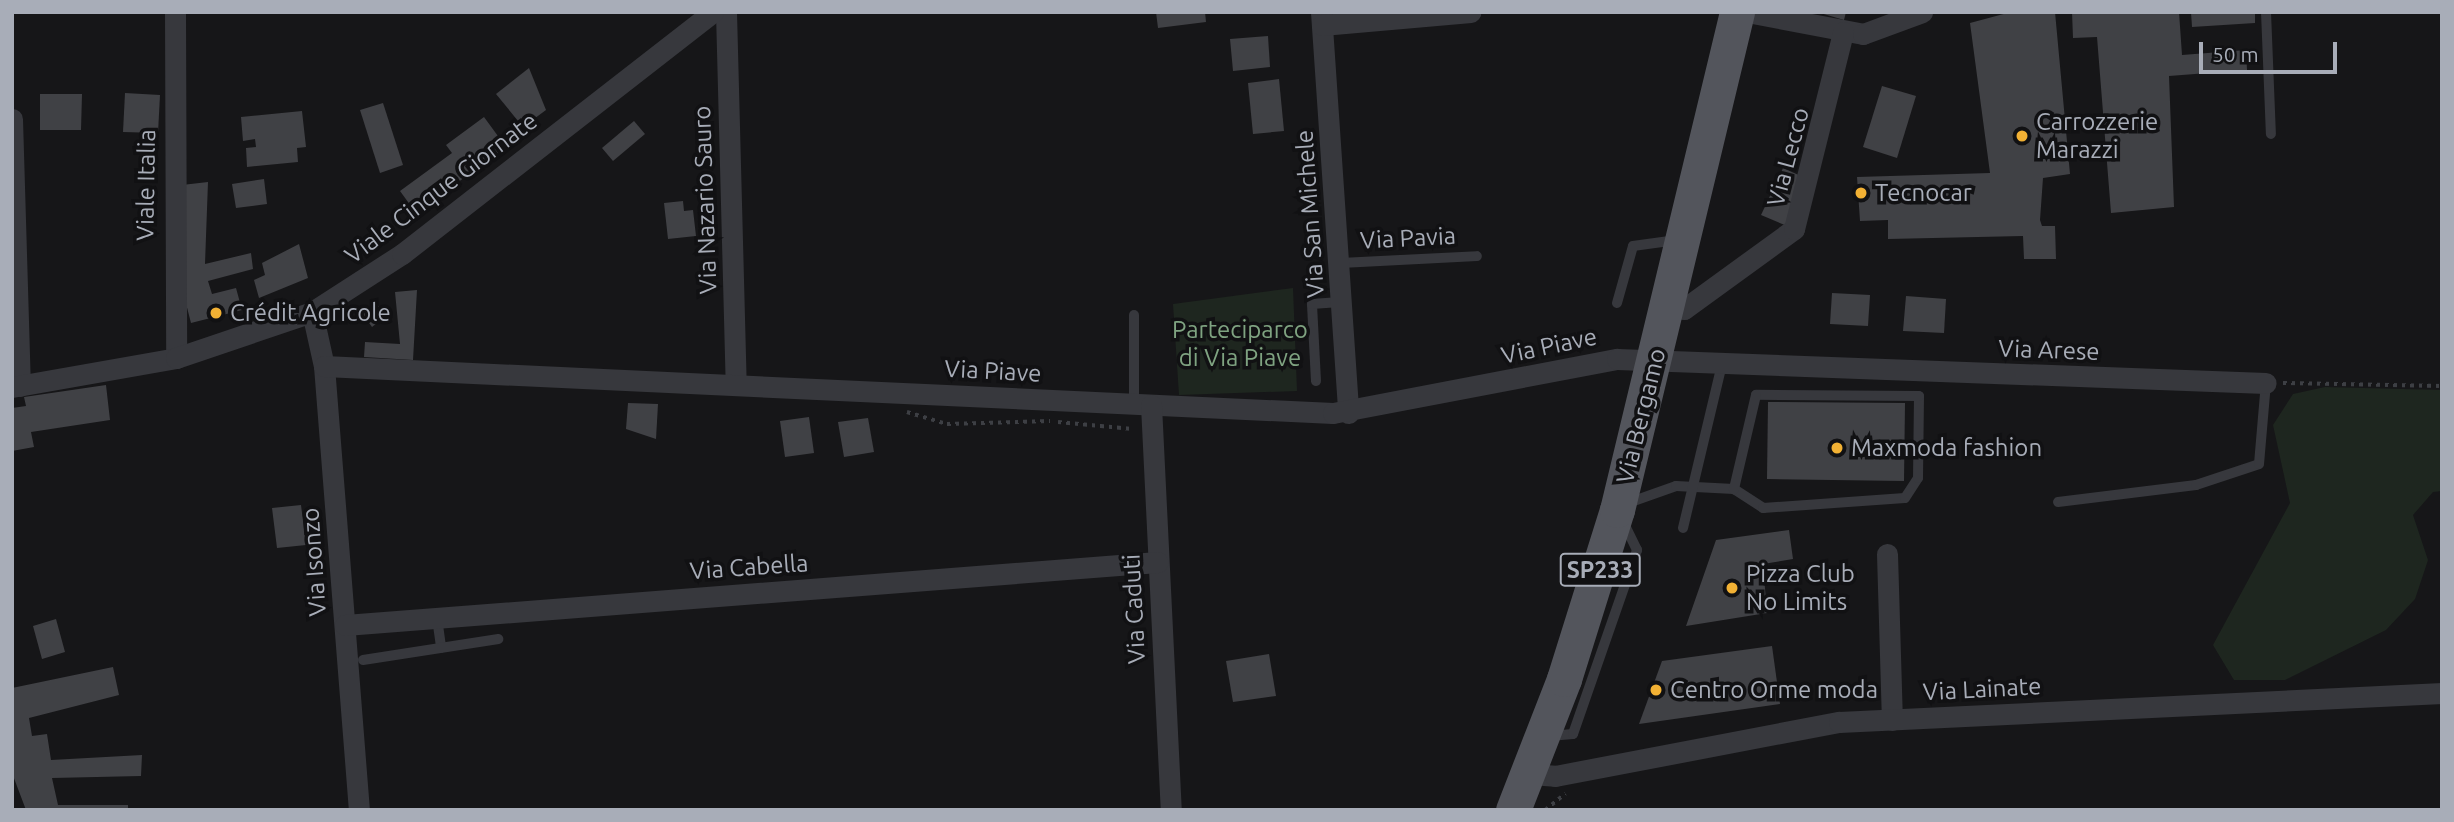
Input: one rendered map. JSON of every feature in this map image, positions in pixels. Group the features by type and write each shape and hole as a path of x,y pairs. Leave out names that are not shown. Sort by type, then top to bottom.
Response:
{"main road":[{"name":"Via Bergamo","path":"1513,799 1543,737 1617,510 1737,12"}],"street":[{"name":"Viale Italia","path":"176,12 176,358"},
{"name":"Viale Cinque Giornate","path":"16,386 176,358 312,312 402,254 713,12"},
{"name":"Via Nazario Sauro","path":"726,12 736,385"},
{"path":"1322,18 1470,12"},
{"path":"1746,12 1843,32 1879,32 1922,12"},
{"name":"Via San Michele","path":"1322,18 1341,263 1348,413"},
{"name":"Via Lecco","path":"1668,307 1684,309 1794,229 1843,32"},
{"path":"12,119 16,386"},
{"name":"Via Isonzo","path":"312,312 324,366 359,810"},
{"name":"Via Piave","path":"324,366 1348,413 1617,359 1655,361"},
{"name":"Via Arese","path":"1655,361 1721,368 2266,383"},
{"name":"Via Caduti","path":"1143,405 1158,562 1171,810"},
{"path":"1886,554 1892,720"},
{"name":"Via Cabella","path":"345,625 1158,562"},
{"name":"Via Lainate","path":"1513,799 1570,773 1801,726 2442,694"}],"lane":[{"path":"2266,12 2271,134"},
{"path":"1617,303 1633,246 1660,237 1683,241"},
{"name":"Via Pavia","path":"1341,263 1477,256"},
{"path":"1316,381 1312,304 1343,302"},
{"path":"1134,315 1143,405"},
{"path":"1683,528 1721,368"},
{"path":"2058,502 2196,485 2259,464 2266,383"},
{"path":"1617,510 1658,488 1734,489 1763,508 1905,498 1917,478 1919,396 1756,395 1734,489"},
{"path":"438,618 441,648"},
{"path":"363,660 498,639"}],"path":[{"path":"2266,383 2442,386"},
{"path":"898,393 918,420 1133,429 1134,442"}],"green space":[{"name":"Parteciparco di Via Piave","path":"1293,288 1297,391 1179,395 1173,304"},
{"path":"2325,387 2442,390 2442,491 2433,492 2413,515 2428,560 2415,599 2386,630 2285,680 2234,680 2213,645 2290,503 2273,425 2293,394"}],"building":[{"path":"1156,12 1205,12 1206,22 1158,28"},
{"path":"1817,12 1846,12 1844,20"},
{"path":"2011,12 2055,12 2070,174 2043,178 2040,220 2042,226 2055,226 2056,259 2024,259 2023,236 1888,239 1888,220 1860,221 1857,177 1990,173 1970,23"},
{"path":"2072,12 2179,12 2182,55 2246,50 2247,70 2169,76 2174,207 2111,213 2097,37 2073,38"},
{"path":"2191,12 2255,12 2255,23 2192,27"},
{"path":"1268,36 1270,67 1233,71 1230,39"},
{"path":"529,68 546,110 523,127 496,94"},
{"path":"1279,79 1284,131 1253,134 1248,83"},
{"path":"1882,86 1916,96 1897,158 1863,147"},
{"path":"125,93 160,95 158,133 123,132"},
{"path":"40,94 82,94 81,130 40,130"},
{"path":"383,103 403,165 380,173 360,110"},
{"path":"302,111 306,147 297,148 298,162 247,167 246,148 256,147 255,139 243,141 241,117"},
{"path":"484,117 506,147 416,213 400,191 452,153 446,145"},
{"path":"634,121 645,134 613,161 602,148"},
{"path":"1783,168 1803,177 1787,226 1761,215"},
{"path":"264,179 267,204 236,208 232,184"},
{"path":"208,182 205,264 251,253 253,269 208,281 212,294 236,288 242,310 191,323 182,288 182,185"},
{"path":"683,201 684,211 693,210 696,236 668,239 664,203"},
{"path":"299,244 308,278 259,298 254,280 265,275 262,263"},
{"path":"417,290 413,360 364,357 365,342 400,344 395,292"},
{"path":"1832,293 1870,295 1868,326 1830,324"},
{"path":"1906,296 1946,299 1944,333 1903,331"},
{"path":"376,303 386,316 372,327 362,313"},
{"path":"106,385 110,420 31,432 34,447 12,451 12,408 26,406 24,397"},
{"path":"1768,402 1905,403 1904,481 1767,479"},
{"path":"628,403 658,404 656,439 626,429"},
{"path":"809,417 814,453 785,457 780,421"},
{"path":"868,418 874,452 844,457 838,422"},
{"path":"301,505 306,545 277,548 272,508"},
{"name":"Pizza Club No Limits","path":"1789,530 1793,559 1763,564 1767,613 1686,626 1716,540"},
{"path":"56,619 65,652 42,659 33,626"},
{"path":"1772,646 1780,704 1639,724 1662,661"},
{"path":"1269,654 1276,696 1233,702 1226,661"},
{"path":"113,667 119,695 29,718 32,736 47,734 51,760 142,755 141,776 52,778 58,805 128,805 128,810 26,810 12,773 12,688"}],"place":[{"name":"Carrozzerie Marazzi","path":"2022,136"},
{"name":"Tecnocar","path":"1861,193"},
{"name":"Crédit Agricole","path":"216,313"},
{"name":"Maxmoda fashion","path":"1837,448"},
{"name":"Pizza Club No Limits","path":"1732,588"},
{"name":"Centro Orme moda","path":"1656,690"}]}
